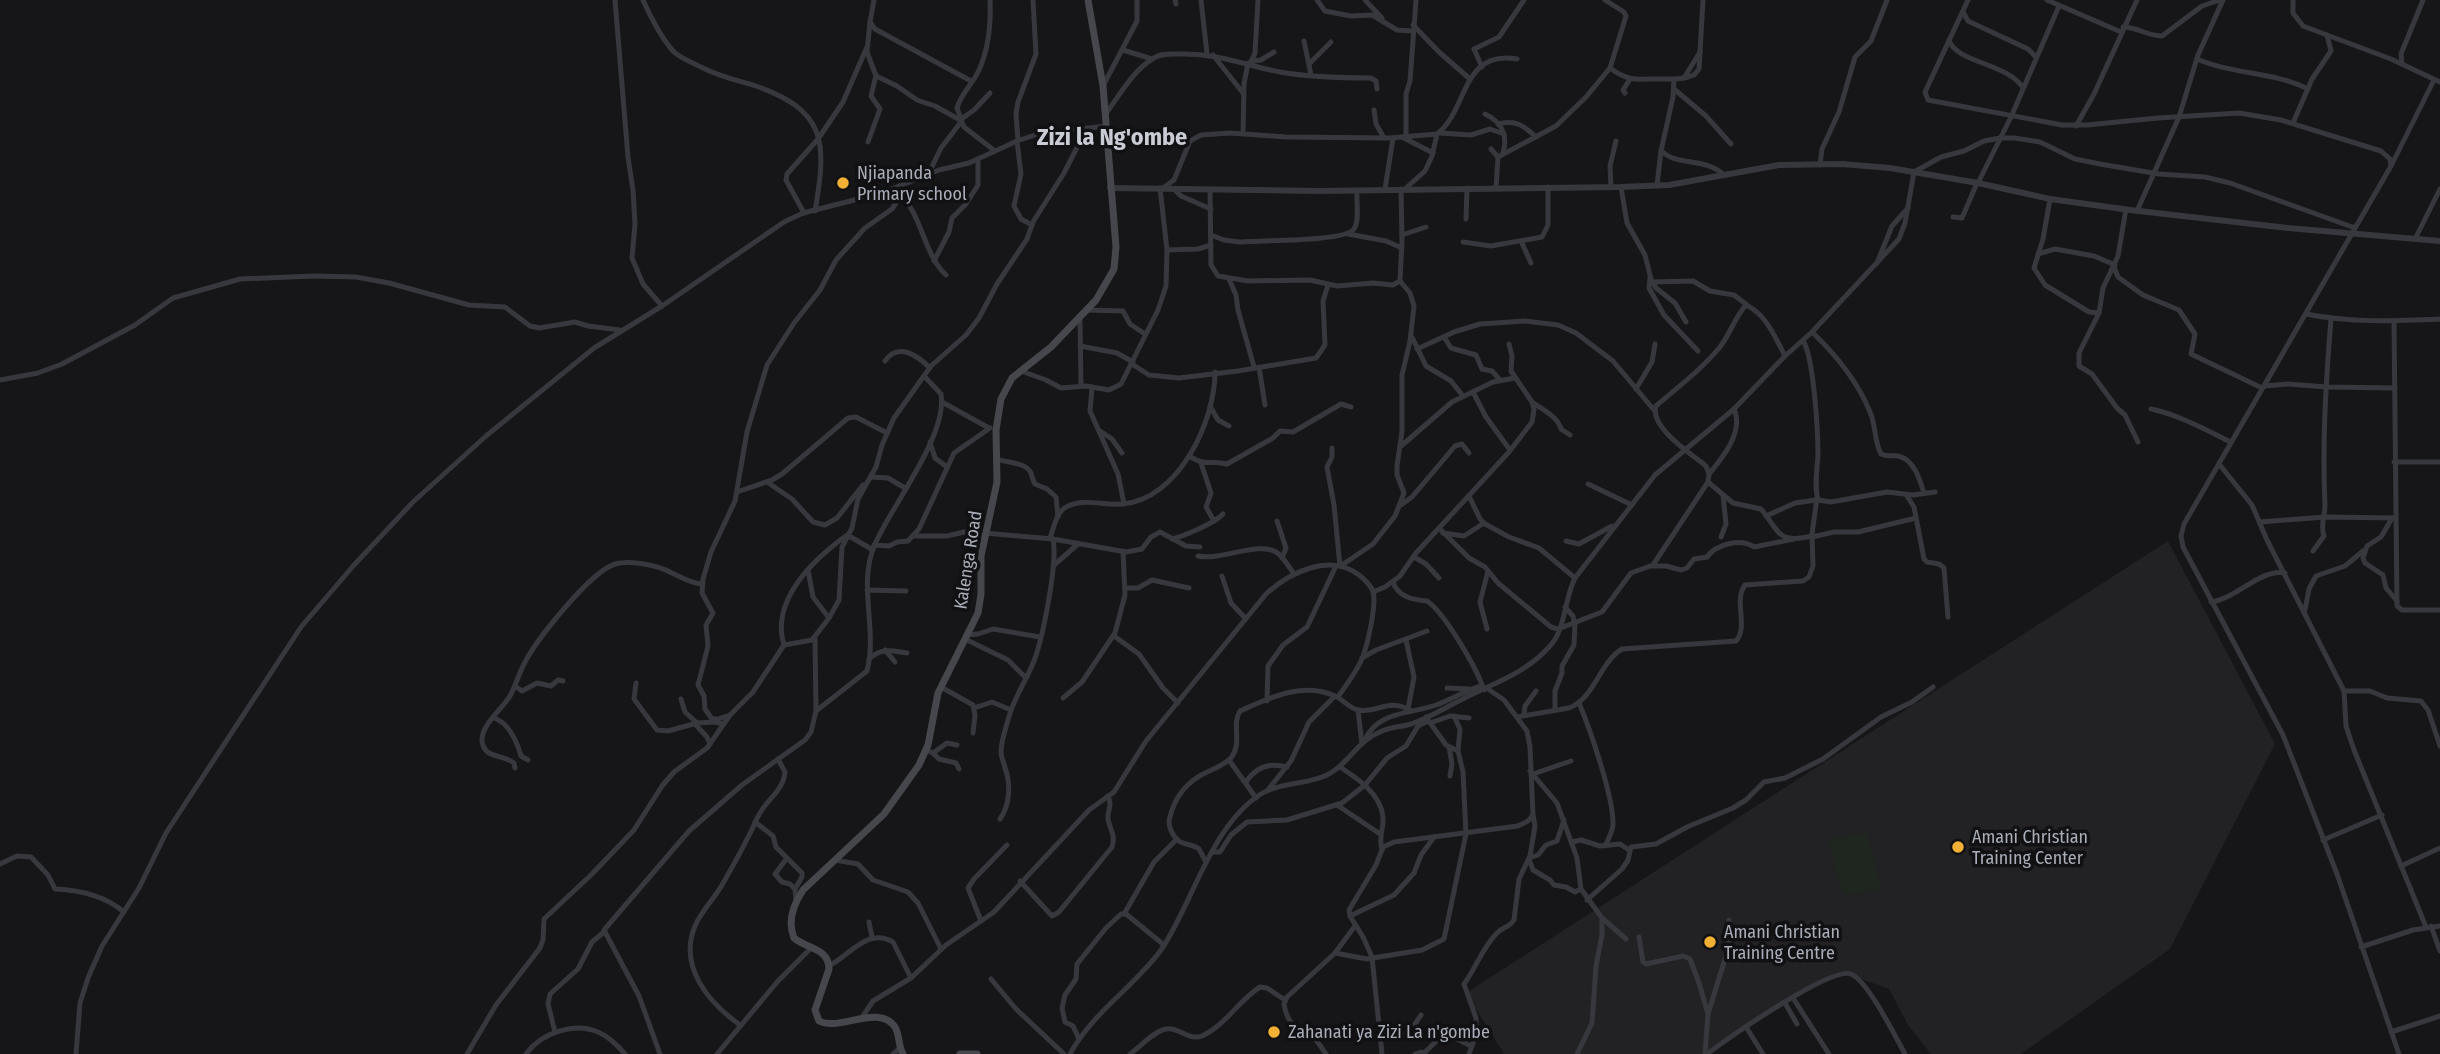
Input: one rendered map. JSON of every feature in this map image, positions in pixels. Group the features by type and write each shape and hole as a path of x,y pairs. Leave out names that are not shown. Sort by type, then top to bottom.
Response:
{"main road":[{"name":"Kalenga Road","path":"796,900 810,882 884,814 930,751 941,687 980,604 984,535 998,482 993,429 1005,388 1012,378 1051,347 1080,318 1104,288 1114,269 1116,247 1103,86 1088,0"},
{"path":"796,900 790,923 792,934 798,942 825,954 829,966 815,1010 816,1017 824,1024 880,1018 888,1021 895,1027 899,1052"},
{"path":"960,1054 977,1054"}],"street":[{"path":"615,0 633,190 635,223 632,258 643,284 662,306"},
{"path":"643,0 654,26 676,53 717,75 753,85 796,106 810,117 822,158 815,211"},
{"path":"874,0 867,47 869,61 876,75 917,100 935,106 961,121 995,151"},
{"path":"961,121 957,108 959,100 979,71 990,32 990,0"},
{"path":"1032,225 1017,215 1014,206 1021,174 1016,114 1036,54 1033,0"},
{"path":"1201,0 1210,55 1243,93"},
{"path":"1243,134 1243,93 1255,53 1258,0"},
{"path":"1317,0 1325,11 1351,16 1364,14 1397,30 1413,28 1469,79"},
{"path":"1365,0 1384,23"},
{"path":"1404,137 1416,0"},
{"path":"1482,67 1474,49 1499,37 1524,0"},
{"path":"1501,155 1556,126 1609,68 1626,16 1605,0"},
{"path":"1609,68 1630,79 1674,80 1694,75 1698,72 1703,0"},
{"path":"1820,164 1822,149 1839,112 1855,57 1871,41 1887,0"},
{"path":"1968,0 1925,92 1926,98 1932,102 2040,123 2076,126 2228,113 2293,123 2381,151 2390,159 2391,166"},
{"path":"2047,0 2122,29 2133,27 2154,36 2162,36 2207,3 2222,0"},
{"path":"2076,126 2094,94 2137,0"},
{"path":"2137,211 2179,117 2197,59 2222,0"},
{"path":"2292,0 2293,13 2300,24 2391,59 2437,81 2391,166 2184,524 2180,541 2283,735 2399,1054"},
{"path":"2402,64 2401,55 2423,0"},
{"path":"1103,86 1137,21 1136,1"},
{"path":"1953,217 1962,218 1966,214 2059,6"},
{"path":"1962,12 1968,21 2028,49 2036,57"},
{"path":"870,22 882,33 971,81"},
{"path":"2293,123 2308,89 2331,51 2327,35"},
{"path":"1949,40 1955,51 2013,77 2023,88"},
{"path":"1304,41 1311,75"},
{"path":"1310,63 1331,42"},
{"path":"804,213 786,180 787,174 818,139 843,102 867,47"},
{"path":"1123,50 1152,59"},
{"path":"1250,63 1274,52"},
{"path":"1105,115 1127,84 1152,59 1164,55 1210,55 1282,72 1371,78 1376,81 1377,89"},
{"path":"2391,59 2401,55"},
{"path":"1403,188 1424,174 1438,134 1451,120 1469,79 1493,59 1517,59"},
{"path":"2197,59 2223,69 2290,80 2308,89"},
{"path":"868,142 880,109 871,96 876,75"},
{"path":"1625,93 1623,90 1630,79"},
{"path":"1657,185 1674,80"},
{"path":"1674,89 1706,116 1731,144"},
{"path":"928,175 941,148 961,121 990,93"},
{"path":"1374,110 1376,124 1384,138"},
{"path":"1485,114 1498,124 1504,134 1496,188"},
{"path":"1498,124 1509,121 1524,125 1536,137"},
{"path":"76,1054 80,1003 102,946 124,912 172,822 199,785 247,706 301,627 354,565 413,502 486,436 594,348 662,306 783,222 804,213 898,189 1038,134 1106,126"},
{"path":"783,645 810,641 829,618 839,600 842,547 849,535 859,499 876,467 894,418 930,368 966,335 979,318 997,284 1027,239 1032,225 1064,173 1087,128"},
{"path":"1162,188 1174,180 1186,147 1195,137 1211,133 1393,138 1438,134 1471,135 1490,129 1504,134"},
{"path":"1404,137 1433,153"},
{"path":"1385,189 1393,138"},
{"path":"1914,172 1941,157 1964,152 1984,141 2000,138 2032,141 2050,146 2076,159 2152,173 2205,177 2231,183 2354,230"},
{"path":"1611,187 1610,166 1616,141"},
{"path":"1491,149 1501,155"},
{"path":"1661,150 1675,159 1710,165 1724,175"},
{"path":"934,261 949,232 952,218 978,186 978,159"},
{"path":"1110,188 1357,190 1620,187 1657,185 1779,165 1820,164 1890,168 1978,183 2049,199 2137,211 2354,230 2440,241"},
{"path":"1212,852 1220,852 1231,835 1247,822 1287,820 1337,805 1352,796 1365,785 1384,761 1406,746 1418,726 1485,688 1510,678 1545,652 1555,640 1575,578 1655,475 1734,409 1812,332 1899,239 1914,172"},
{"path":"1463,242 1482,247 1538,239 1545,234 1548,225 1548,187"},
{"path":"1620,187 1626,222 1645,255 1651,280 1658,290 1675,303 1686,323"},
{"path":"1021,371 1060,388 1081,386 1103,390 1121,384 1163,298 1167,250 1162,188"},
{"path":"1174,188 1181,196 1211,209"},
{"path":"1266,701 1268,666 1283,645 1307,627 1339,566 1373,544 1390,525 1401,505 1404,493 1397,475 1403,422 1402,374 1411,335 1414,300 1400,281 1403,188"},
{"path":"1466,219 1467,188"},
{"path":"898,189 912,210 934,261 946,275"},
{"path":"730,715 712,719 704,707 704,696 698,685 708,646 706,625 713,613 702,593 702,584 737,492 747,432 760,382 768,363 820,290 836,260 865,228 892,209 896,203 898,189"},
{"path":"2415,239 2440,189"},
{"path":"1210,190 1211,265 1218,276 1229,279 1295,282 1310,280 1328,285 1392,285 1400,281"},
{"path":"1348,234 1355,227 1357,220 1357,190"},
{"path":"2049,199 2043,239 2034,268 2043,283 2089,312 2099,313"},
{"path":"1876,266 1892,226 1908,208"},
{"path":"2126,209 2119,251 2103,288 2099,313 2079,352 2079,366 2092,374 2125,415 2138,442"},
{"path":"1402,235 1426,227"},
{"path":"1211,235 1239,242 1348,234 1386,241 1402,248"},
{"path":"1521,241 1531,262"},
{"path":"1167,250 1211,245"},
{"path":"2038,254 2055,249 2094,256 2114,265 2118,277 2143,295 2181,313 2195,334 2191,354 2263,387 2288,384 2395,388"},
{"path":"0,380 38,373 62,364 135,325 173,298 240,279 356,277 389,283 469,305 505,307 530,326 539,328 575,322 620,330"},
{"path":"1229,279 1257,367 1265,405"},
{"path":"1651,280 1693,281 1710,291 1740,298 1769,325 1786,356"},
{"path":"1651,280 1649,288 1664,315 1698,351"},
{"path":"1080,346 1116,353 1149,375 1161,377 1179,377 1316,358 1325,345 1323,301 1328,285"},
{"path":"1654,410 1710,358 1747,305"},
{"path":"1087,310 1123,311 1130,324 1145,334"},
{"path":"2306,314 2331,319 2440,320"},
{"path":"1080,318 1081,386"},
{"path":"2313,551 2324,536 2321,529 2325,517 2322,457 2331,319"},
{"path":"1417,349 1470,326 1525,321 1569,329 1606,355 1654,410 1660,426 1706,466 1709,474 1708,482 1651,566"},
{"path":"2394,321 2393,518 2398,608 2440,610"},
{"path":"1812,332 1827,347 1870,410 1881,454 1889,457 1900,456 1907,461 1919,477 1924,493"},
{"path":"1411,335 1428,368 1451,381 1463,396"},
{"path":"1444,337 1451,348 1476,355 1482,369 1492,371 1500,380"},
{"path":"1521,716 1572,707 1588,693 1609,660 1622,649 1737,641 1741,633 1742,589 1751,583 1772,584 1806,580 1813,566 1812,536 1818,449 1810,356 1803,341"},
{"path":"1509,344 1512,356 1511,371 1515,378 1532,402 1557,420 1561,429 1570,435"},
{"path":"1636,389 1652,362 1656,344"},
{"path":"885,361 895,351 908,352 930,368"},
{"path":"999,819 1003,814 1009,790 1001,752 1011,710 1033,663 1040,637 1054,566 1052,538 1058,517 1065,507 1075,504 1124,504 1146,497 1166,486 1189,456 1215,391 1215,372"},
{"path":"816,711 867,671 870,617 867,590 874,548 938,425 941,394 924,376"},
{"path":"1400,448 1452,402 1500,380 1515,378"},
{"path":"1092,388 1090,411 1121,481 1124,504"},
{"path":"1473,391 1489,423 1510,450"},
{"path":"942,402 993,429"},
{"path":"1373,592 1393,582 1510,450 1532,422 1532,402"},
{"path":"1189,456 1201,463 1227,464 1273,438 1280,431 1293,432 1341,404 1352,407"},
{"path":"1210,406 1218,420 1228,426"},
{"path":"1709,474 1723,456 1738,424 1734,409"},
{"path":"2151,409 2170,412 2189,424 2231,442"},
{"path":"737,492 782,474 848,418 856,417 887,433"},
{"path":"849,535 874,548 885,547 897,541 906,542 922,522 954,453 993,429"},
{"path":"1100,431 1112,439 1122,453"},
{"path":"930,442 935,458 947,467"},
{"path":"1401,505 1412,498 1455,446 1462,444 1469,453"},
{"path":"1332,448 1332,457 1327,467 1334,505 1339,566"},
{"path":"997,459 1009,464 1021,464 1029,469 1035,484 1056,497 1058,517"},
{"path":"2394,462 2440,462"},
{"path":"1201,463 1211,493 1206,507 1214,521"},
{"path":"2220,464 2247,497 2344,691 2346,726 2354,750 2401,866 2440,951"},
{"path":"871,477 888,478 905,488"},
{"path":"767,481 792,499 813,522 830,523 866,484"},
{"path":"1708,482 1737,504 1759,508 1777,533 1794,540"},
{"path":"1588,484 1632,505"},
{"path":"1766,516 1795,503 1816,499 1827,502 1873,493 1896,491 1913,495 1935,492"},
{"path":"1905,493 1911,500 1925,561 1944,568 1948,617"},
{"path":"1721,537 1726,524 1723,495"},
{"path":"1469,496 1484,523 1508,537 1539,548 1575,578"},
{"path":"844,509 854,517"},
{"path":"1172,539 1191,534 1223,513"},
{"path":"1441,531 1469,558 1488,570 1498,583 1547,624 1558,629 1602,612 1632,573 1651,566 1667,566 1681,570 1694,559 1707,556 1718,546 1747,543 1754,547 1834,532 1858,532 1916,517"},
{"path":"2260,522 2325,517 2393,518"},
{"path":"2305,610 2309,589 2316,576 2345,566 2381,537 2393,518"},
{"path":"1278,521 1286,548 1282,558"},
{"path":"1441,531 1464,536 1484,523"},
{"path":"1566,541 1581,543 1615,524"},
{"path":"913,536 947,536 969,532 1052,538 1122,551 1142,550 1151,537 1160,532 1186,546 1200,547"},
{"path":"467,1054 496,1005 540,948 544,919 634,830 667,779 710,744 730,715 753,692 783,645 780,632 782,615 792,589 821,555 849,535"},
{"path":"1054,566 1078,544"},
{"path":"1198,556 1209,558 1265,549 1282,558 1294,574"},
{"path":"2365,549 2363,560 2383,575 2386,588 2397,601"},
{"path":"1063,698 1082,682 1114,636 1122,611 1125,588 1122,551"},
{"path":"1414,557 1426,564 1439,578"},
{"path":"515,768 510,760 488,754 484,747 483,732 515,686 524,664 551,624 603,569 626,562 668,571 688,582 702,584"},
{"path":"861,1019 873,1001 911,978 941,950 994,912 1020,881 1089,810 1118,787 1146,741 1266,594 1294,574 1320,566 1339,566 1358,575 1373,592 1374,605 1362,658 1336,696 1309,722 1287,767 1266,792"},
{"path":"808,570 813,597 829,618"},
{"path":"1487,629 1480,602 1488,570"},
{"path":"2211,602 2222,600 2274,572 2285,573"},
{"path":"1222,576 1231,603 1246,619"},
{"path":"1125,588 1138,588 1152,580 1189,588"},
{"path":"1393,582 1395,589 1403,595 1427,601 1438,609 1475,667 1485,688 1504,700 1521,716 1529,738 1535,826 1529,858 1519,879 1513,923 1498,931 1464,984 1465,993 1476,1013 1476,1035 1469,1054"},
{"path":"867,590 906,591"},
{"path":"1555,710 1555,691 1562,666 1574,645 1575,622 1564,607"},
{"path":"966,637 993,629 1040,637"},
{"path":"1362,658 1427,631"},
{"path":"1114,636 1139,654 1163,688 1178,703"},
{"path":"555,1032 548,1004 550,994 578,969 592,942 604,932 688,831 742,785 809,736 816,711 815,637"},
{"path":"966,637 1012,663 1026,678"},
{"path":"1406,640 1414,677 1409,710"},
{"path":"869,659 885,650 906,653"},
{"path":"885,650 895,663"},
{"path":"515,686 522,691 537,683 551,686 558,680 563,681"},
{"path":"636,683 634,699 654,728 664,732 695,723 723,724"},
{"path":"941,687 969,702 974,708 973,733"},
{"path":"1587,900 1622,869 1628,860 1629,850 1635,845 1660,843 1687,827 1733,808 1746,800 1763,782 1777,782 1823,759 1881,717 1912,702 1933,687"},
{"path":"1206,862 1199,849 1177,839 1168,821 1178,796 1191,781 1229,760 1237,745 1238,714 1245,709 1306,688 1336,696 1350,708 1358,710 1393,704 1409,710"},
{"path":"1447,688 1485,688"},
{"path":"1070,1054 1079,1039 1164,945 1212,852 1228,828 1256,798 1294,782 1325,776 1340,767 1379,721 1409,710 1435,705 1469,689"},
{"path":"1521,716 1526,703 1536,691"},
{"path":"2344,691 2370,691 2387,698 2421,701 2428,710 2440,746"},
{"path":"681,699 685,712 710,744"},
{"path":"974,708 992,702 1011,710"},
{"path":"1578,703 1594,744 1609,801 1613,828 1605,846"},
{"path":"1358,710 1363,742"},
{"path":"1363,742 1380,732 1428,720 1454,716 1469,718"},
{"path":"1335,953 1363,959 1422,950 1444,939 1466,834 1458,751 1460,729 1454,716"},
{"path":"494,718 506,726 517,742 521,755 528,760"},
{"path":"1428,720 1449,747 1452,764 1450,776"},
{"path":"957,745 947,743 930,751 939,759 956,763 959,769"},
{"path":"1449,747 1458,751"},
{"path":"740,1026 720,1011 696,977 690,963 691,950 695,926 720,888 762,810 784,780 785,772 778,758"},
{"path":"1229,760 1256,798"},
{"path":"1532,772 1571,761"},
{"path":"1246,782 1255,771 1265,766 1287,767"},
{"path":"1340,767 1365,785 1383,815 1380,834 1382,850"},
{"path":"1532,772 1555,798 1572,842 1581,890 1602,918 1626,939"},
{"path":"1020,881 1052,916 1059,912 1112,847 1114,836 1108,816 1111,805 1108,796"},
{"path":"1337,805 1380,834"},
{"path":"1382,1054 1372,957 1349,916 1351,904 1376,865 1382,850 1389,842 1518,826 1528,821 1533,814"},
{"path":"2323,841 2382,815"},
{"path":"1529,858 1538,855 1546,845 1557,841 1564,820"},
{"path":"755,822 773,836 775,846 802,875 795,889 796,900"},
{"path":"1349,916 1376,902 1386,901 1398,891 1414,873 1421,855 1434,837"},
{"path":"1079,1039 1073,1026 1063,1019 1063,1000 1076,981 1078,962 1106,928 1124,914 1154,862 1177,839"},
{"path":"1572,842 1583,840 1605,846 1620,844 1629,850"},
{"path":"981,921 968,888 1007,845"},
{"path":"2401,866 2440,848"},
{"path":"0,864 17,856 31,857 48,876 55,889 91,895 116,905 124,912"},
{"path":"788,858 775,874 782,882 795,889"},
{"path":"1529,858 1533,870 1550,880 1554,886 1566,887 1575,892 1581,890"},
{"path":"835,860 858,864 873,880 902,888 914,898 941,950"},
{"path":"1124,914 1164,945"},
{"path":"1577,1054 1592,1023 1595,966 1602,935 1602,918"},
{"path":"1707,1014 1729,946 1729,920"},
{"path":"869,922 872,937"},
{"path":"1326,1054 1314,1038 1296,1028 1284,1009 1285,1000 1335,953 1355,926"},
{"path":"2361,947 2440,926"},
{"path":"604,932 639,996 660,1054"},
{"path":"829,966 872,937 885,938 893,942 911,978"},
{"path":"1639,937 1643,962 1646,964 1683,956 1690,959 1707,1014 1706,1054"},
{"path":"717,1054 778,981 811,948"},
{"path":"1706,1054 1793,998 1841,973 1850,973 1871,995 1905,1054"},
{"path":"991,979 1016,1009 1064,1054"},
{"path":"1130,1054 1163,1029 1176,1030 1190,1037 1200,1037 1224,1021 1260,987 1267,988 1285,1000"},
{"path":"1793,998 1829,1054"},
{"path":"1786,1003 1797,1024"},
{"path":"1381,1037 1403,1037 1411,1031 1421,1015"},
{"path":"2391,1032 2440,1016"},
{"path":"1746,1027 1763,1054"},
{"path":"526,1054 538,1040 555,1032 571,1029 600,1032 625,1054"},
{"path":"1415,1054 1425,1054 1445,1033 1471,1046"},
{"path":"1717,1046 1722,1054"}],"shaded area":[{"name":"Amani Christian Training Center","path":"2168,541 2275,744 2170,949 2021,1054 1931,1054 1908,1025 1889,989 1845,973 1820,981 1707,1054 1504,1054 1466,993"},
{"path":"1867,832 1881,889 1843,895 1828,840"}],"place":[{"name":"Njiapanda Primary school","path":"843,183"},
{"name":"Amani Christian Training Center","path":"1958,847"},
{"name":"Amani Christian Training Centre","path":"1710,942"},
{"name":"Zahanati ya Zizi La n'gombe","path":"1274,1032"}],"district":[{"name":"Zizi la Ng'ombe","path":"1112,137"}]}
